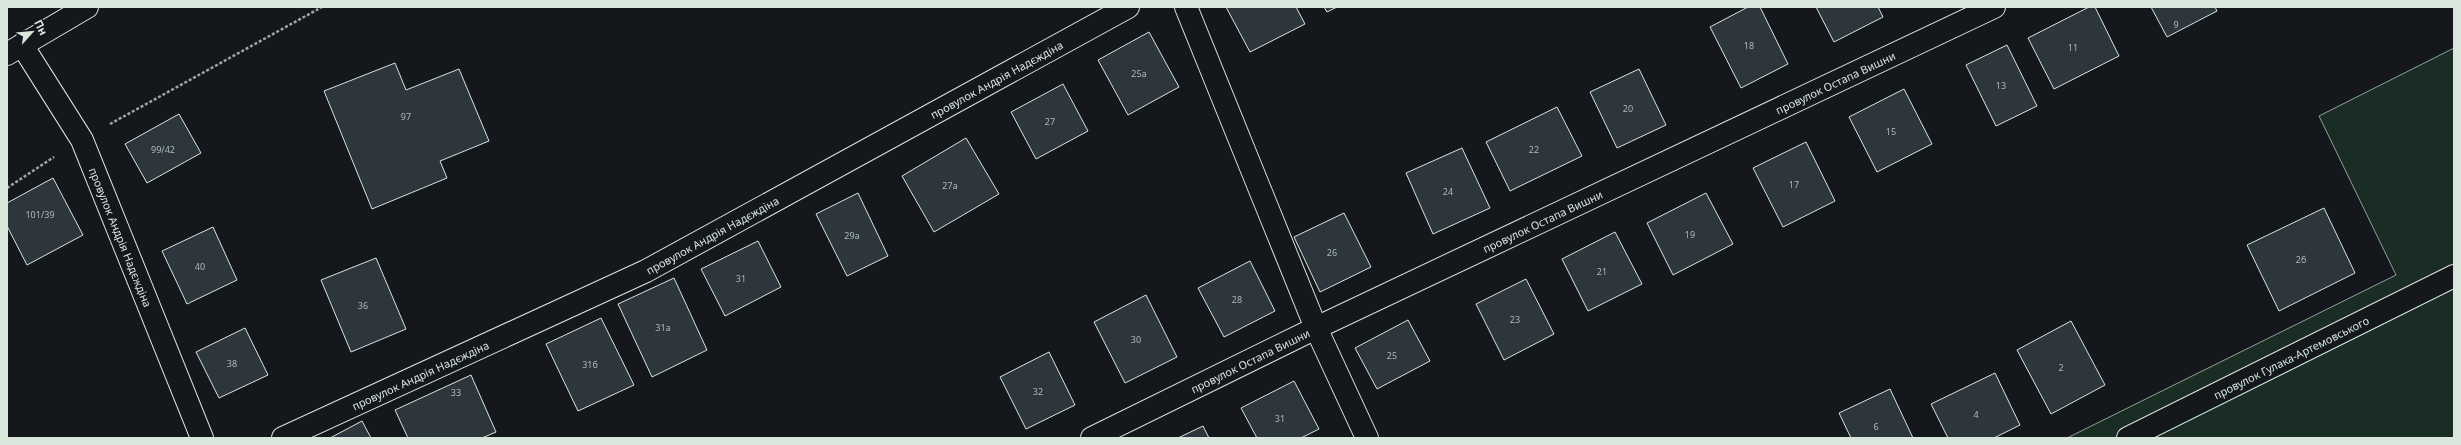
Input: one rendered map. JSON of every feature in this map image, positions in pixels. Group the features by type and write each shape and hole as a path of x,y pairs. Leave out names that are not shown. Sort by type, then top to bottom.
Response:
{"street":[{"path":"14,49 87,7"},
{"name":"провулок Андрія Надєждіна","path":"283,438 646,271 1128,7"},
{"path":"1186,7 1316,328 1367,438"},
{"name":"провулок Остапа Вишни","path":"1092,438 1316,328 1994,7"},
{"name":"провулок Андрія Надєждіна","path":"14,49 82,140 202,438"},
{"name":"провулок Гулака-Артемовського","path":"2128,438 2454,276"}],"path":[{"path":"7,188 82,140 322,7"}],"green space":[{"path":"2454,48 2454,438 2067,438 2396,275 2319,116"}],"building":[{"path":"1226,7 1296,7 1305,24 1250,52"},
{"path":"1324,7 1337,7 1327,12"},
{"path":"1748,7 1760,7 1788,64 1741,88 1710,27"},
{"path":"1816,7 1878,7 1883,17 1834,42"},
{"path":"2089,7 2095,7 2119,56 2054,89 2028,38"},
{"path":"2151,7 2215,7 2217,11 2167,37"},
{"path":"1149,32 1179,87 1128,115 1098,60"},
{"path":"2007,45 2037,106 1996,126 1966,65"},
{"path":"395,63 406,90 459,69 489,141 440,161 447,178 372,209 324,91"},
{"path":"1639,69 1666,125 1617,148 1590,92"},
{"path":"1063,84 1088,131 1036,159 1011,112"},
{"path":"1904,89 1932,144 1877,172 1849,117"},
{"path":"1557,107 1582,156 1510,191 1486,142"},
{"path":"179,114 201,153 147,183 125,144"},
{"path":"966,138 999,194 934,232 902,176"},
{"path":"1806,142 1835,201 1783,227 1753,168"},
{"path":"1462,148 1490,208 1433,234 1406,173"},
{"path":"53,178 83,235 27,265 7,226 7,203"},
{"path":"858,193 888,256 847,276 816,214"},
{"path":"1706,193 1733,244 1673,275 1647,223"},
{"path":"2324,208 2355,273 2279,311 2247,245"},
{"path":"1344,213 1371,267 1320,292 1294,237"},
{"path":"213,227 237,280 187,304 162,251"},
{"path":"1615,232 1642,284 1588,311 1562,259"},
{"path":"758,241 781,287 725,316 701,269"},
{"path":"376,258 406,329 351,352 321,280"},
{"path":"1250,261 1275,311 1224,337 1198,288"},
{"path":"674,278 707,350 652,377 618,304"},
{"path":"1526,279 1554,334 1504,360 1476,304"},
{"path":"1146,295 1177,357 1125,383 1094,322"},
{"path":"601,318 634,385 578,411 546,344"},
{"path":"1408,320 1430,361 1377,389 1355,348"},
{"path":"2071,321 2105,385 2051,414 2017,350"},
{"path":"245,328 268,375 219,398 196,352"},
{"path":"1049,352 1075,405 1026,429 1000,377"},
{"path":"1995,373 2020,425 1994,438 1948,438 1931,404"},
{"path":"471,375 496,432 482,438 408,438 395,410"},
{"path":"1294,381 1319,429 1301,438 1257,438 1241,408"},
{"path":"1890,389 1913,438 1851,438 1839,413"},
{"path":"362,421 371,438 330,438"},
{"path":"1203,426 1209,438 1178,438"}]}
